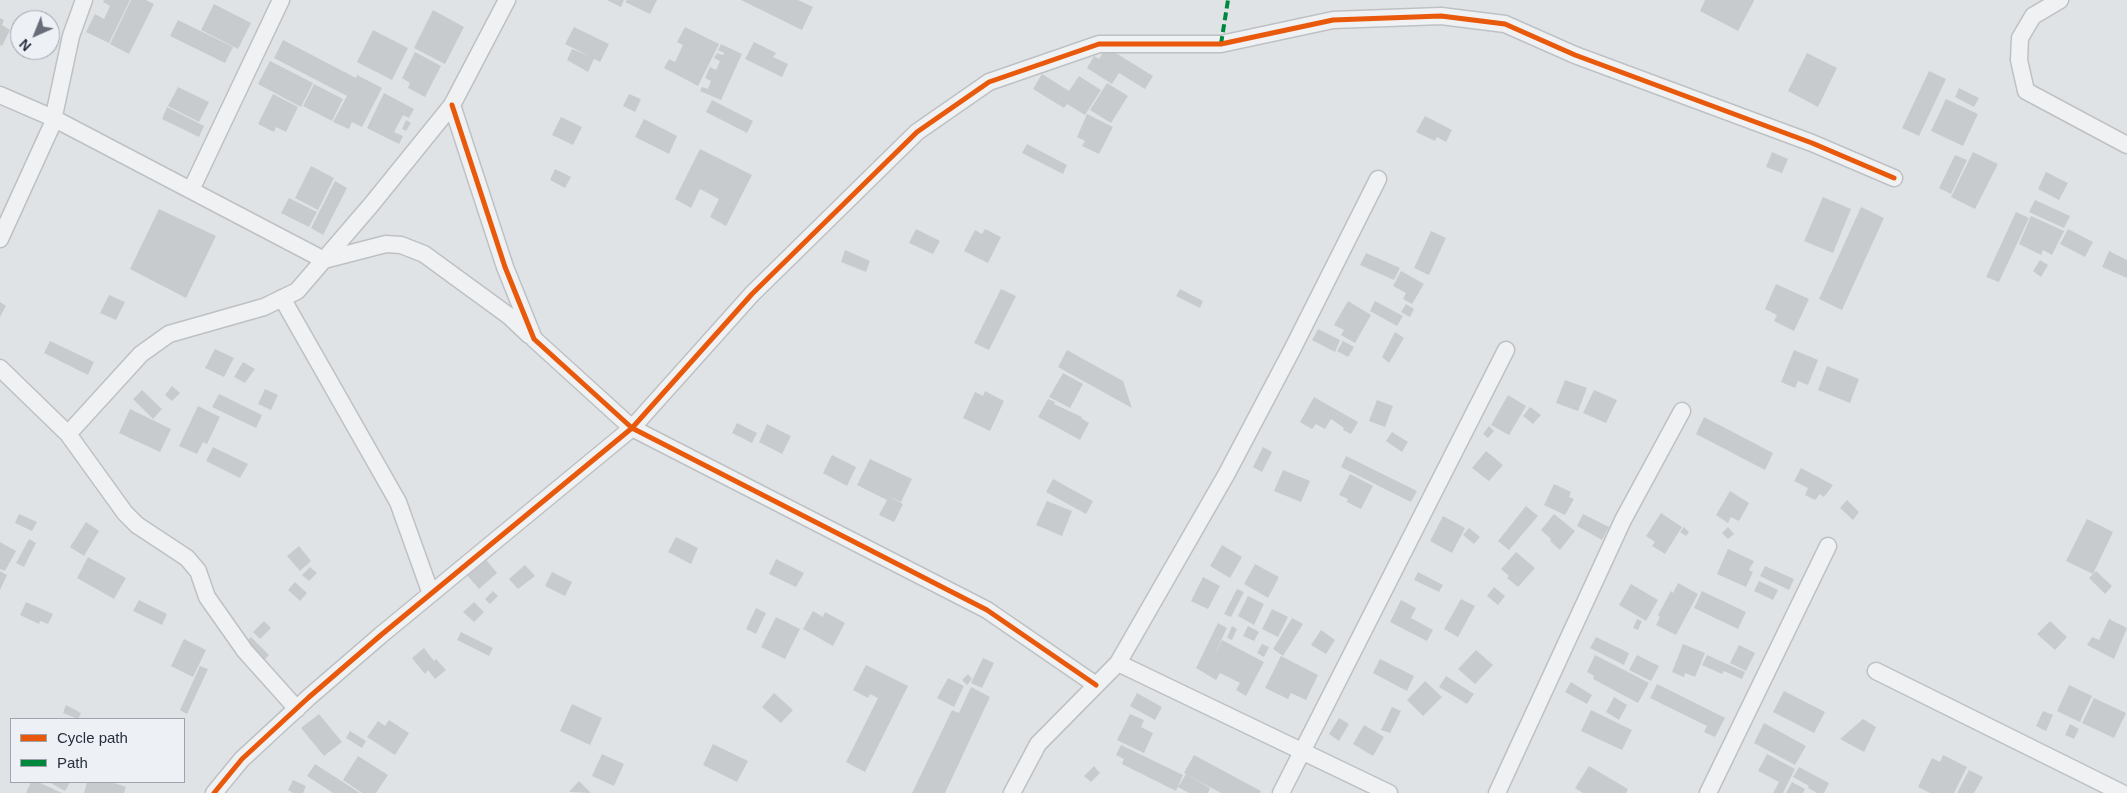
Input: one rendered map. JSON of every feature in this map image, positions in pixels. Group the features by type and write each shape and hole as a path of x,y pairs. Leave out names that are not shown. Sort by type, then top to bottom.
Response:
{"street":[{"path":"0,239 52,125 72,36 84,0"},
{"path":"191,190 280,0"},
{"path":"68,434 141,354 169,334 264,307 297,291 371,205 452,105 507,0"},
{"path":"2060,0 2033,16 2020,38 2019,60 2026,91 2127,145"},
{"path":"214,793 242,758 297,709 431,594 632,428 752,294 917,132 989,82 1098,44 1221,44 1333,20 1441,16 1505,24 1575,55 1812,143 1894,178"},
{"path":"0,95 53,118 324,260 386,244 401,245 424,254 509,316 632,428 987,610 1096,685"},
{"path":"452,105 505,267 534,339"},
{"path":"1012,793 1038,744 1118,663 1226,475 1292,350 1378,179"},
{"path":"282,298 398,502 431,594"},
{"path":"1281,793 1506,350"},
{"path":"0,368 68,434 125,513 137,525 187,558 198,571 207,597 240,644 297,709"},
{"path":"1497,793 1622,520 1682,411"},
{"path":"1708,793 1828,546"},
{"path":"1118,663 1388,793"},
{"path":"1876,671 2122,793"}],"building":[{"path":"104,0 130,0 109,43 86,32 95,14 104,19 110,6 103,2"},
{"path":"131,0 146,0 154,4 129,54 110,44"},
{"path":"607,0 624,0 621,7"},
{"path":"627,0 657,0 650,14 625,2"},
{"path":"741,0 798,0 813,7 802,30"},
{"path":"1705,0 1754,1 1738,31 1700,11"},
{"path":"214,4 251,23 238,49 201,30"},
{"path":"433,10 464,27 445,64 414,48"},
{"path":"0,18 4,20 2,25 10,30 2,46 0,45"},
{"path":"178,20 233,47 225,63 170,36"},
{"path":"574,27 609,44 600,62 594,59 588,72 567,60 572,49 589,56 565,44"},
{"path":"685,27 719,44 698,86 664,68 669,59 675,62 683,45 677,42"},
{"path":"373,30 408,48 392,80 357,62"},
{"path":"283,40 356,78 357,75 382,88 362,127 352,122 349,129 333,122 347,96 274,58"},
{"path":"754,42 776,53 773,57 788,64 782,77 745,59"},
{"path":"721,44 742,54 721,100 700,91 702,87 708,89 711,81 705,78 710,67 716,70 720,61 714,58 717,53 723,55 724,53 718,50"},
{"path":"1106,47 1153,76 1145,89 1119,73 1112,84 1087,68 1094,56 1099,59"},
{"path":"415,52 441,66 425,97 408,88 410,83 402,78"},
{"path":"1807,53 1837,68 1818,107 1788,91"},
{"path":"270,61 313,83 301,107 258,84"},
{"path":"1929,71 1946,79 1919,136 1902,128"},
{"path":"1042,74 1069,91 1079,76 1101,90 1085,115 1067,104 1064,108 1033,89"},
{"path":"1107,83 1128,96 1111,123 1090,110"},
{"path":"314,84 343,99 332,121 303,106"},
{"path":"178,87 209,102 199,122 168,106"},
{"path":"1959,88 1979,98 1974,107 1955,97"},
{"path":"384,93 414,109 409,118 403,115 394,132 403,136 399,144 367,128"},
{"path":"273,94 298,107 286,132 276,127 274,132 258,124"},
{"path":"629,94 641,99 635,112 623,106"},
{"path":"1946,99 1978,114 1963,146 1931,131"},
{"path":"712,100 753,121 747,133 706,112"},
{"path":"167,107 204,126 199,137 162,119"},
{"path":"1087,114 1113,127 1099,154 1082,146 1085,141 1077,137"},
{"path":"1425,116 1452,130 1446,142 1437,137 1435,141 1416,132"},
{"path":"561,117 582,127 573,145 552,135"},
{"path":"644,119 677,136 669,154 635,137"},
{"path":"406,120 411,123 406,131 402,129"},
{"path":"1027,144 1067,165 1063,174 1022,153"},
{"path":"700,149 752,175 726,226 710,217 719,199 700,189 691,208 675,199"},
{"path":"1772,152 1788,159 1782,173 1766,167"},
{"path":"1973,152 1998,164 1975,209 1951,197"},
{"path":"1955,155 1967,160 1951,194 1939,188"},
{"path":"311,166 334,178 318,210 295,198"},
{"path":"555,169 571,177 565,188 550,180"},
{"path":"2046,172 2068,183 2059,200 2038,189"},
{"path":"335,181 347,188 323,235 311,228"},
{"path":"1823,197 1851,209 1833,253 1804,241"},
{"path":"289,198 317,212 309,227 281,213"},
{"path":"2035,200 2070,216 2064,228 2029,212"},
{"path":"1861,207 1884,218 1842,310 1819,299"},
{"path":"159,209 216,236 186,298 130,269"},
{"path":"2016,212 2029,218 1999,282 1986,277"},
{"path":"2031,216 2064,231 2052,255 2043,250 2041,255 2019,244"},
{"path":"916,229 940,241 933,254 909,243"},
{"path":"985,229 1001,237 988,263 964,251 975,230 982,234"},
{"path":"2068,229 2093,242 2085,257 2060,244"},
{"path":"1431,231 1446,238 1429,275 1414,268"},
{"path":"845,250 870,261 866,272 841,262"},
{"path":"2109,251 2127,260 2127,278 2102,267"},
{"path":"1366,253 1400,268 1394,280 1360,265"},
{"path":"2040,260 2048,265 2041,277 2033,271"},
{"path":"1401,271 1424,284 1412,304 1403,299 1406,293 1393,286"},
{"path":"1776,284 1809,299 1794,331 1774,321 1777,315 1765,309"},
{"path":"1001,289 1016,296 989,350 974,343"},
{"path":"1180,289 1203,301 1200,308 1176,296"},
{"path":"109,295 125,302 116,320 100,313"},
{"path":"1348,301 1371,315 1355,343 1341,335 1344,330 1334,325"},
{"path":"1375,301 1403,316 1397,326 1370,311"},
{"path":"0,302 6,306 0,317"},
{"path":"1406,304 1414,309 1410,317 1401,312"},
{"path":"1318,329 1340,340 1335,352 1312,340"},
{"path":"1395,332 1404,338 1389,363 1382,357"},
{"path":"50,341 94,362 88,375 44,353"},
{"path":"1343,341 1354,347 1348,357 1337,351"},
{"path":"215,349 234,358 224,377 205,368"},
{"path":"1067,350 1123,381 1132,408 1058,367"},
{"path":"1794,350 1818,360 1808,385 1798,381 1795,388 1781,382"},
{"path":"243,362 255,369 245,383 234,377"},
{"path":"1827,366 1859,379 1850,403 1818,390"},
{"path":"1063,373 1083,384 1070,408 1049,397"},
{"path":"1565,380 1587,388 1578,411 1556,403"},
{"path":"172,386 180,393 172,401 165,395"},
{"path":"265,389 278,395 271,410 258,404"},
{"path":"142,390 162,409 153,419 133,399"},
{"path":"1594,390 1617,400 1606,423 1583,413"},
{"path":"985,391 1004,401 990,431 963,418 975,392 983,396"},
{"path":"219,394 262,415 256,428 212,407"},
{"path":"1508,395 1526,406 1509,435 1491,425"},
{"path":"1314,397 1358,422 1351,434 1343,430 1344,428 1331,419 1325,429 1316,424 1312,429 1300,422"},
{"path":"1048,399 1055,402 1054,404 1082,417 1089,423 1080,440 1038,417"},
{"path":"1377,400 1393,406 1385,427 1369,421"},
{"path":"198,406 220,417 207,444 203,442 197,454 179,446"},
{"path":"1530,407 1541,415 1533,424 1523,416"},
{"path":"130,409 171,429 160,452 119,433"},
{"path":"1704,417 1773,453 1765,470 1696,434"},
{"path":"737,423 757,433 752,443 732,433"},
{"path":"767,424 791,436 782,454 759,442"},
{"path":"1489,426 1494,431 1488,438 1483,434"},
{"path":"1392,432 1408,442 1402,452 1386,441"},
{"path":"213,447 248,464 240,478 206,461"},
{"path":"1263,447 1272,452 1262,472 1253,467"},
{"path":"1486,451 1503,465 1489,481 1472,468"},
{"path":"832,455 856,467 847,486 823,473"},
{"path":"1346,456 1417,491 1411,502 1341,467"},
{"path":"870,459 912,479 901,502 888,496 903,504 894,522 879,515 887,500 857,485"},
{"path":"1801,468 1833,485 1824,497 1820,494 1815,500 1805,495 1808,488 1794,481"},
{"path":"1283,470 1310,481 1301,502 1274,491"},
{"path":"1350,474 1373,486 1361,509 1347,502 1348,499 1339,495"},
{"path":"1053,479 1093,501 1086,514 1046,492"},
{"path":"1554,484 1571,492 1569,497 1574,499 1565,515 1544,505"},
{"path":"1730,491 1749,503 1739,521 1731,517 1728,523 1716,515"},
{"path":"1847,500 1859,512 1853,520 1840,508"},
{"path":"1047,501 1072,511 1062,536 1036,525"},
{"path":"1526,506 1538,516 1509,550 1498,541"},
{"path":"1661,513 1682,527 1665,554 1652,546 1655,542 1646,536"},
{"path":"19,514 37,522 32,531 15,523"},
{"path":"1554,514 1575,531 1560,550 1541,530"},
{"path":"1583,514 1609,527 1602,540 1577,526"},
{"path":"1443,516 1465,528 1452,553 1430,541"},
{"path":"2087,519 2113,532 2093,574 2066,561"},
{"path":"86,522 99,531 84,556 70,547"},
{"path":"1684,527 1689,532 1686,536 1680,532"},
{"path":"1728,527 1734,534 1728,539 1722,533"},
{"path":"1469,528 1480,537 1474,544 1463,535"},
{"path":"676,537 698,548 691,564 668,552"},
{"path":"29,539 36,543 24,567 16,563"},
{"path":"0,542 16,551 5,571 0,569"},
{"path":"1222,545 1242,557 1230,578 1210,566"},
{"path":"299,546 311,561 300,571 287,556"},
{"path":"1728,549 1754,561 1749,570 1753,572 1746,587 1717,574"},
{"path":"1516,552 1535,568 1518,587 1507,578 1509,576 1501,569"},
{"path":"88,557 126,578 114,599 77,578"},
{"path":"484,557 497,573 479,589 465,573"},
{"path":"776,559 804,573 796,587 769,574"},
{"path":"1255,564 1279,577 1268,598 1244,584"},
{"path":"525,565 535,576 518,589 509,579"},
{"path":"1765,566 1794,579 1789,590 1760,576"},
{"path":"310,567 317,573 309,581 302,575"},
{"path":"0,571 7,575 0,590"},
{"path":"2096,571 2112,586 2105,594 2089,578"},
{"path":"552,572 572,582 565,596 545,586"},
{"path":"1418,572 1443,585 1439,592 1414,580"},
{"path":"1203,577 1220,586 1208,609 1191,601"},
{"path":"1759,581 1778,590 1773,600 1754,591"},
{"path":"295,582 307,593 300,601 288,590"},
{"path":"1678,583 1698,594 1676,635 1656,625 1660,617 1658,615 1671,591 1673,593"},
{"path":"1631,584 1658,600 1646,621 1619,605"},
{"path":"1494,587 1505,596 1498,605 1487,596"},
{"path":"1237,589 1244,592 1231,617 1224,614"},
{"path":"493,591 498,596 490,604 485,599"},
{"path":"1702,591 1746,612 1738,629 1694,608"},
{"path":"1248,596 1264,604 1254,625 1238,616"},
{"path":"1461,599 1475,606 1458,637 1444,629"},
{"path":"139,600 167,614 162,625 133,611"},
{"path":"1401,600 1416,608 1411,618 1433,630 1427,641 1390,622"},
{"path":"26,602 53,614 48,624 40,621 39,624 20,615"},
{"path":"474,602 484,612 474,622 463,612"},
{"path":"756,608 766,613 756,634 746,629"},
{"path":"1272,609 1288,617 1278,637 1262,629"},
{"path":"813,611 823,617 825,612 845,623 833,646 803,629"},
{"path":"776,617 800,629 785,659 761,647"},
{"path":"1292,618 1303,624 1283,656 1273,649"},
{"path":"1637,619 1642,621 1638,630 1633,628"},
{"path":"2109,619 2127,628 2114,659 2087,645 2092,637 2099,640"},
{"path":"264,621 271,628 260,639 253,632"},
{"path":"2050,621 2067,637 2055,650 2037,634"},
{"path":"1218,623 1227,628 1214,655 1222,640 1264,662 1246,696 1236,690 1240,683 1220,673 1216,680 1196,668"},
{"path":"1232,626 1237,629 1232,640 1227,638"},
{"path":"1248,626 1259,632 1254,641 1243,636"},
{"path":"1321,630 1335,640 1326,654 1311,645"},
{"path":"461,632 493,648 489,656 457,640"},
{"path":"251,637 269,655 262,662 244,644"},
{"path":"1596,637 1629,653 1624,665 1590,648"},
{"path":"184,639 206,650 193,677 171,666"},
{"path":"1262,644 1269,647 1264,657 1257,653"},
{"path":"1683,644 1705,653 1695,677 1685,673 1684,677 1672,672"},
{"path":"1739,645 1755,653 1746,671 1730,663"},
{"path":"424,648 434,661 436,659 446,670 435,679 428,670 425,674 412,658"},
{"path":"1476,650 1493,665 1475,684 1458,669"},
{"path":"1595,655 1649,683 1638,703 1593,679 1594,676 1587,672"},
{"path":"1637,655 1659,666 1651,681 1629,670"},
{"path":"1707,655 1745,672 1742,679 1724,671 1722,674 1702,665"},
{"path":"1281,656 1318,675 1306,700 1291,693 1288,699 1265,688"},
{"path":"983,658 994,663 982,688 971,683"},
{"path":"1380,659 1414,676 1407,691 1373,673"},
{"path":"866,665 908,686 865,772 846,762 878,698 870,694 868,698 853,690"},
{"path":"200,666 208,669 187,714 180,710"},
{"path":"968,674 972,679 967,685 962,680"},
{"path":"1446,676 1474,694 1467,704 1439,687"},
{"path":"948,678 964,686 954,707 937,698"},
{"path":"1425,681 1442,697 1423,716 1407,700"},
{"path":"1571,682 1592,695 1587,704 1565,692"},
{"path":"1657,684 1725,718 1715,737 1704,732 1707,726 1650,698"},
{"path":"2069,685 2092,696 2080,722 2057,711"},
{"path":"971,687 990,697 945,793 912,793 952,710 959,713"},
{"path":"1784,691 1825,712 1814,733 1773,712"},
{"path":"774,693 793,710 781,723 762,707"},
{"path":"1137,693 1162,707 1155,720 1130,706"},
{"path":"1614,697 1627,705 1619,720 1606,712"},
{"path":"2094,698 2126,713 2114,738 2082,723"},
{"path":"572,704 602,718 590,745 560,731"},
{"path":"66,705 81,713 78,718 76,718 63,713"},
{"path":"1392,707 1401,711 1390,733 1381,730"},
{"path":"1591,710 1632,730 1622,750 1581,731"},
{"path":"2043,711 2053,715 2046,731 2036,726"},
{"path":"319,714 342,742 324,756 301,728"},
{"path":"1130,714 1144,720 1141,727 1153,733 1144,753 1117,740"},
{"path":"1339,718 1349,724 1339,741 1329,734"},
{"path":"1863,719 1876,727 1864,752 1840,739"},
{"path":"389,720 409,733 395,755 367,737 378,721 385,726"},
{"path":"1764,723 1806,746 1795,765 1754,743"},
{"path":"2070,724 2079,729 2074,739 2065,735"},
{"path":"1364,725 1384,737 1373,756 1353,744"},
{"path":"350,731 366,741 362,748 346,738"},
{"path":"713,744 748,761 737,782 703,765"},
{"path":"1121,745 1183,775 1176,791 1122,764 1124,759 1116,755"},
{"path":"602,754 624,764 614,786 592,776"},
{"path":"1767,754 1795,769 1783,793 1773,793 1779,782 1758,771"},
{"path":"1194,755 1261,791 1260,793 1221,793 1184,773"},
{"path":"1943,755 1967,767 1954,793 1930,793 1918,787 1932,758 1940,762"},
{"path":"358,756 388,775 376,793 362,793 343,780"},
{"path":"315,764 360,793 333,793 307,776"},
{"path":"1094,766 1100,773 1091,782 1084,776"},
{"path":"1589,766 1628,789 1626,793 1583,793 1575,788"},
{"path":"1799,767 1829,783 1824,793 1817,793 1793,777"},
{"path":"1969,770 1983,777 1974,793 1957,793"},
{"path":"1186,774 1210,788 1208,793 1189,793 1178,787"},
{"path":"293,780 306,786 303,793 293,793 288,790"},
{"path":"579,781 591,793 569,792"},
{"path":"1792,782 1805,789 1803,793 1786,793"},
{"path":"31,783 40,783 62,793 26,793"},
{"path":"51,783 69,783 65,791"},
{"path":"87,783 114,783 126,787 124,793 84,793"}],"marked path":[{"path":"1221,44 1228,0"}],"cycle path":[{"path":"214,793 242,759 308,698 381,635 632,428 752,294 917,132 989,82 1099,44 1221,44 1333,20 1441,16 1505,24 1575,55 1812,143 1894,178"},
{"path":"452,105 505,267 534,339 632,428 987,610 1096,685"}]}
